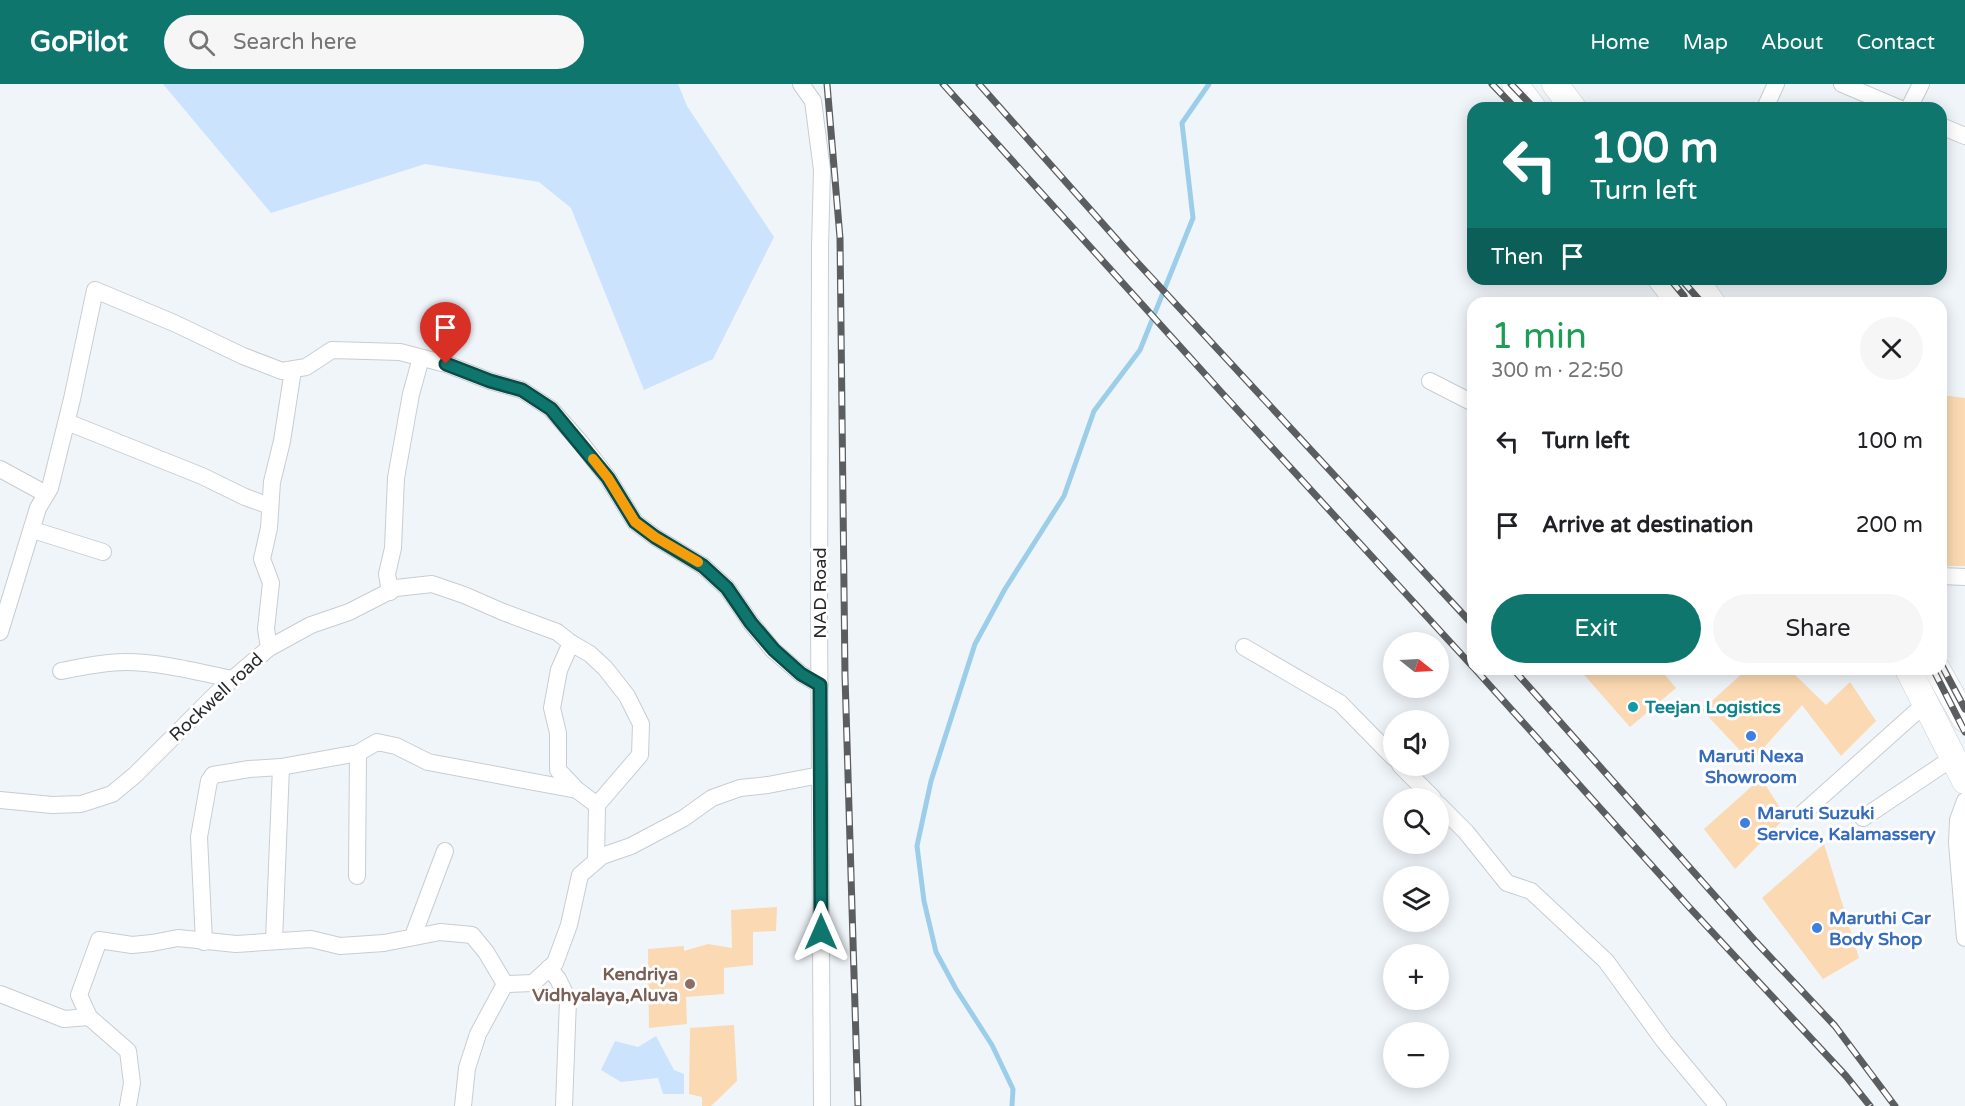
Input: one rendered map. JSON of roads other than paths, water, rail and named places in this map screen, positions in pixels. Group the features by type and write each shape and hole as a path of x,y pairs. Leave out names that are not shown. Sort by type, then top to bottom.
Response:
{"highway":[{"path":"1515,84 1528,102"},
{"path":"1555,84 1568,102"},
{"path":"1911,675 1965,781"},
{"path":"1940,675 1965,719"}],"street":[{"name":"NAD Road","path":"801,84 813,101 822,170 820,247 822,1106"},
{"path":"1768,102 1776,84"},
{"path":"1842,84 1885,102"},
{"path":"1912,102 1921,84"},
{"path":"1947,128 1965,136"},
{"path":"0,632 39,508 50,488 96,290 174,323 243,356 282,371 306,368 332,350 400,352 522,390 551,409 608,478 635,522 703,566 727,588 751,623 774,650 801,674 820,685"},
{"path":"390,592 387,574 393,548 396,478 411,394 421,358"},
{"path":"269,648 266,629 271,583 262,559 269,528 272,482 282,441 293,370"},
{"path":"1430,381 1467,401"},
{"path":"67,422 270,506"},
{"path":"0,469 46,494"},
{"path":"33,530 103,552"},
{"path":"1947,576 1965,577"},
{"name":"Rockwell road","path":"0,800 52,805 81,804 112,794 135,775 232,679 269,648 311,625 350,612 396,588 432,584 557,632 590,654 627,696 641,724 640,755 597,805"},
{"path":"571,643 559,670 552,708 558,734 558,770 577,790 597,805 596,861"},
{"path":"1244,647 1340,703 1383,747"},
{"path":"61,671 99,663 127,662 168,666 232,679"},
{"path":"1803,813 1926,703"},
{"path":"204,942 198,837 208,781 213,776 249,769 282,767 358,753 377,742 396,746 428,762 577,790"},
{"path":"357,876 358,753"},
{"path":"1863,818 1954,757"},
{"path":"274,941 282,767"},
{"path":"505,984 533,983 555,963 569,925 580,875 602,855 631,846 684,818 712,798 740,788 820,775"},
{"path":"1411,776 1423,788"},
{"path":"1965,801 1958,820 1957,843 1965,938"},
{"path":"1449,815 1466,832 1507,883 1531,891 1606,961 1664,1041 1718,1106"},
{"path":"412,936 445,850"},
{"path":"128,1106 132,1083 128,1051 89,1017 79,995 99,940 132,945 178,938 236,944 312,939 340,946 384,943 440,932 471,935 486,952 505,984"},
{"path":"549,968 558,979 568,1000 564,1106"},
{"path":"463,1106 467,1068 478,1034 505,984"},
{"path":"0,994 64,1018 89,1017"}],"waterway":[{"path":"1012,1106 1013,1089 992,1045 956,989 936,952 924,901 917,846 931,781 975,644 1005,589 1064,496 1094,411 1140,350 1193,218 1182,123 1209,84"}],"railway":[{"path":"827,84 840,238 845,676 858,1106"},
{"path":"943,84 1467,660"},
{"path":"979,84 1135,260 1467,619"},
{"path":"1492,84 1509,102"},
{"path":"1511,84 1528,102"},
{"path":"1675,285 1684,296"},
{"path":"1686,285 1697,297"},
{"path":"1480,675 1689,907 1846,1076 1870,1106"},
{"path":"1518,675 1756,942 1835,1026 1895,1106"},
{"path":"1936,675 1965,732"},
{"path":"1947,675 1965,709"}],"place":[{"name":"Teejan Logistics","path":"1633,707"},
{"name":"Maruti Nexa Showroom","path":"1751,736"},
{"name":"Maruti Suzuki Service, Kalamassery","path":"1745,823"},
{"name":"Maruthi Car Body Shop","path":"1817,928"},
{"name":"Kendriya Vidhyalaya,Aluva","path":"690,984"}]}
